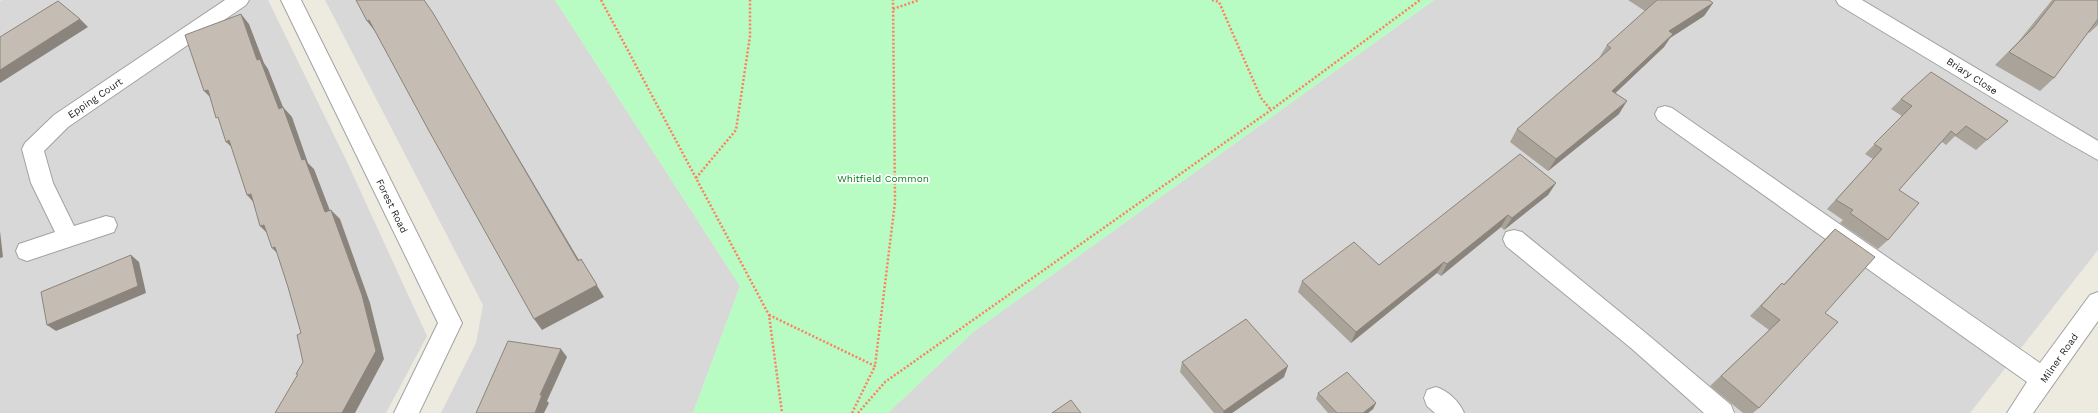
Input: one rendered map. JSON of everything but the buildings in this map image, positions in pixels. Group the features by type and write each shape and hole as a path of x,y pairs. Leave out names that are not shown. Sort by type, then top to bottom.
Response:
{"street":[{"name":"Epping Court","path":"68,237 42,183 34,149 61,121 239,0"},
{"name":"Forest Road","path":"291,0 450,323 406,413"},
{"name":"Briary Close","path":"1846,0 1916,40 2018,105 2098,151"},
{"path":"1664,114 2043,379"},
{"path":"27,252 106,225"},
{"path":"1514,239 1639,341 1722,413"},
{"name":"Milner Road","path":"2019,413 2098,302"}],"path":[{"path":"601,0 769,316 782,413"},
{"path":"696,178 736,130 750,36 750,0"},
{"path":"852,413 875,366 895,202 893,0"},
{"path":"893,9 919,0"},
{"path":"1212,0 1219,2 1261,98 1271,110"},
{"path":"858,413 885,382 1271,110 1420,0"},
{"path":"769,316 875,366"}],"shaded area":[{"path":"268,0 348,164 427,336 386,413 0,413 0,1"},
{"path":"325,0 555,0 740,286 693,413 441,413 476,343 483,305"},
{"path":"1434,0 2098,0 2098,250 1970,413 888,413 973,332"}],"green space":[{"name":"Whitfield Common","path":"555,0 1434,0 973,332 888,413 693,413 740,286"}]}
